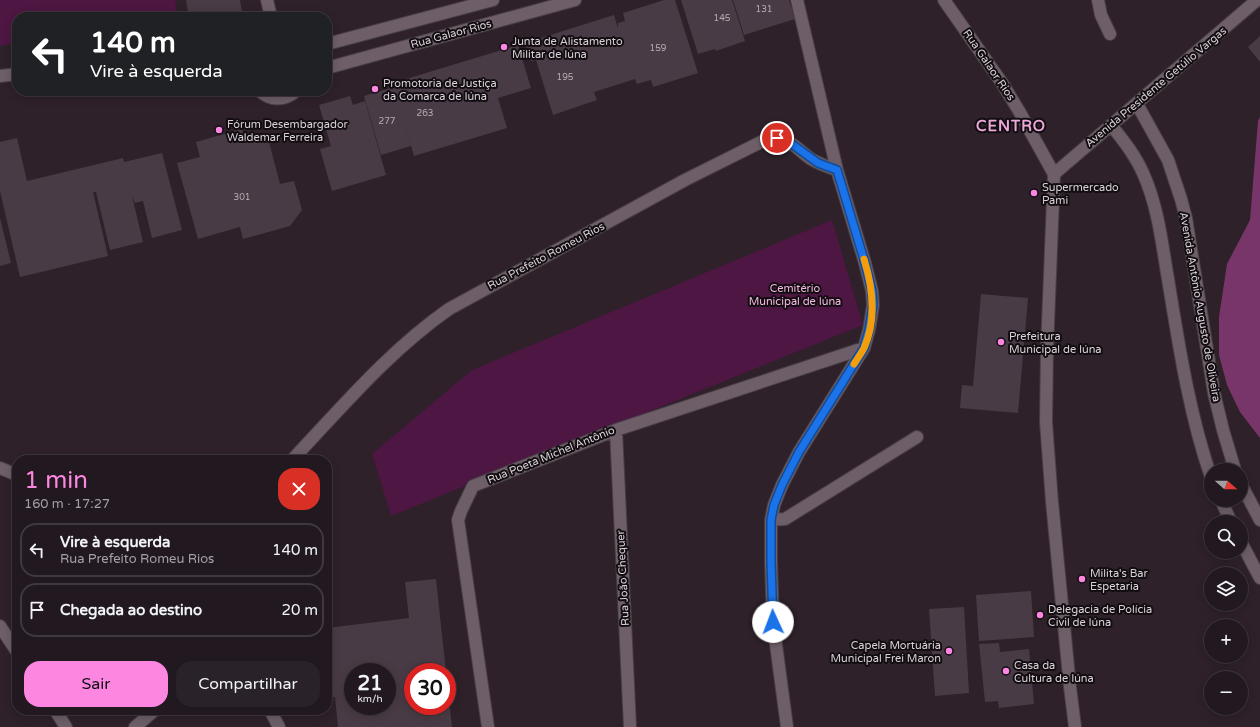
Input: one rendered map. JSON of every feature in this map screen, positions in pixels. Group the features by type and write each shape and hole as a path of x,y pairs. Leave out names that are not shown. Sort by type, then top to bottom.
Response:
{"street":[{"path":"267,0 270,12"},
{"name":"Rua Galaor Rios","path":"332,43 493,0"},
{"name":"Rua Galaor Rios","path":"332,67 575,0"},
{"path":"787,727 773,622 771,520 774,505 782,485 799,452 864,348 873,305 872,291 837,170 797,0"},
{"name":"Rua Galaor Rios","path":"944,0 1002,83 1054,174"},
{"path":"1098,0 1101,15 1110,34"},
{"name":"Avenida Presidente Getúlio Vargas","path":"1054,174 1257,0"},
{"path":"0,76 12,75"},
{"path":"267,96 276,99 289,96"},
{"name":"Avenida Antônio Augusto de Oliveira","path":"1136,104 1168,160 1181,199 1186,218 1214,392 1233,463"},
{"path":"1111,125 1138,162 1154,202 1186,384 1201,448 1206,463"},
{"name":"Rua Prefeito Romeu Rios","path":"297,455 390,356 428,324 449,309 685,180 767,139 777,138 785,139 818,163 837,170"},
{"path":"1054,174 1047,349 1046,422 1052,502 1075,727"},
{"name":"Rua Poeta Michel Antônio","path":"488,727 458,520 460,511 473,486 616,430 864,348"},
{"name":"Rua João Chequer","path":"616,430 630,727"},
{"path":"771,520 785,519 917,437"},
{"path":"0,468 12,472"},
{"path":"1248,497 1260,520"},
{"path":"1248,555 1260,578"},
{"path":"0,626 12,644"},
{"path":"58,715 66,727"},
{"path":"135,727 149,715"},
{"path":"273,715 279,727"}],"green space":[{"path":"0,0 175,0 177,11 172,12 12,12 12,43 0,46"},
{"name":"Cemitério Municipal de Iúna","path":"832,220 863,325 391,516 372,454 472,370"}],"shaded area":[{"path":"1260,117 1260,438 1240,412 1227,385 1219,355 1219,317 1227,264 1250,220 1258,121"}],"building":[{"path":"186,0 240,0 242,12 188,12"},
{"path":"664,0 675,0 698,73 653,87 651,80 637,84 635,79 594,92 597,100 553,115 536,60 531,61 525,43 614,15 618,28 618,23 625,21 623,13"},
{"path":"681,0 732,0 745,41 716,51 715,49 698,54"},
{"path":"733,0 789,0 795,19 744,35"},
{"path":"1260,36 1260,62 1248,47"},
{"path":"518,45 531,88 498,98 507,128 414,156 397,97 411,146 381,155 364,96 394,87 393,83"},
{"path":"350,96 353,105 365,101 386,175 332,191 320,149 331,146 319,105"},
{"path":"242,129 245,140 267,134 280,184 294,181 302,210 290,226 243,239 240,227 198,239 177,163 200,157 196,142"},
{"path":"17,138 27,181 123,158 124,162 162,153 182,230 152,238 143,201 135,203 132,196 143,242 110,250 96,192 93,192 108,256 20,277 0,191 0,142"},
{"path":"0,218 11,263 0,266"},
{"name":"Prefeitura Municipal de Iúna","path":"981,294 1028,298 1018,413 960,408 962,385 973,386"},
{"path":"436,579 445,663 404,663 404,715 451,715 452,727 338,727 335,697 332,697 332,627 409,618 405,582"},
{"path":"1031,591 1034,637 979,641 976,595"},
{"name":"Capela Mortuária Municipal Frei Maron","path":"964,607 969,693 935,696 929,609"},
{"name":"Casa da Cultura de Iúna","path":"999,643 1000,652 1029,649 1034,704 999,708 998,701 985,702 979,644"}],"slow traffic":[{"path":"854,364 864,348 869,330 873,305 872,291 864,259"}],"place":[{"name":"Junta de Alistamento Militar de Iúna","path":"504,47"},
{"name":"Promotoria de Justiça da Comarca de Iúna","path":"375,89"},
{"name":"Fórum Desembargador Waldemar Ferreira","path":"219,130"},
{"name":"Supermercado Pami","path":"1034,193"},
{"name":"Prefeitura Municipal de Iúna","path":"1001,342"},
{"name":"Milita's Bar Espetaria","path":"1082,579"},
{"name":"Delegacia de Polícia Civil de Iúna","path":"1040,615"},
{"name":"Capela Mortuária Municipal Frei Maron","path":"949,651"},
{"name":"Casa da Cultura de Iúna","path":"1006,671"}],"district":[{"name":"CENTRO","path":"1011,126"}],"route":[{"path":"773,622 771,520 774,505 782,485 799,452 864,348 869,330 873,305 872,291 865,263 837,170 810,159 802,151 785,139 777,138"}]}
